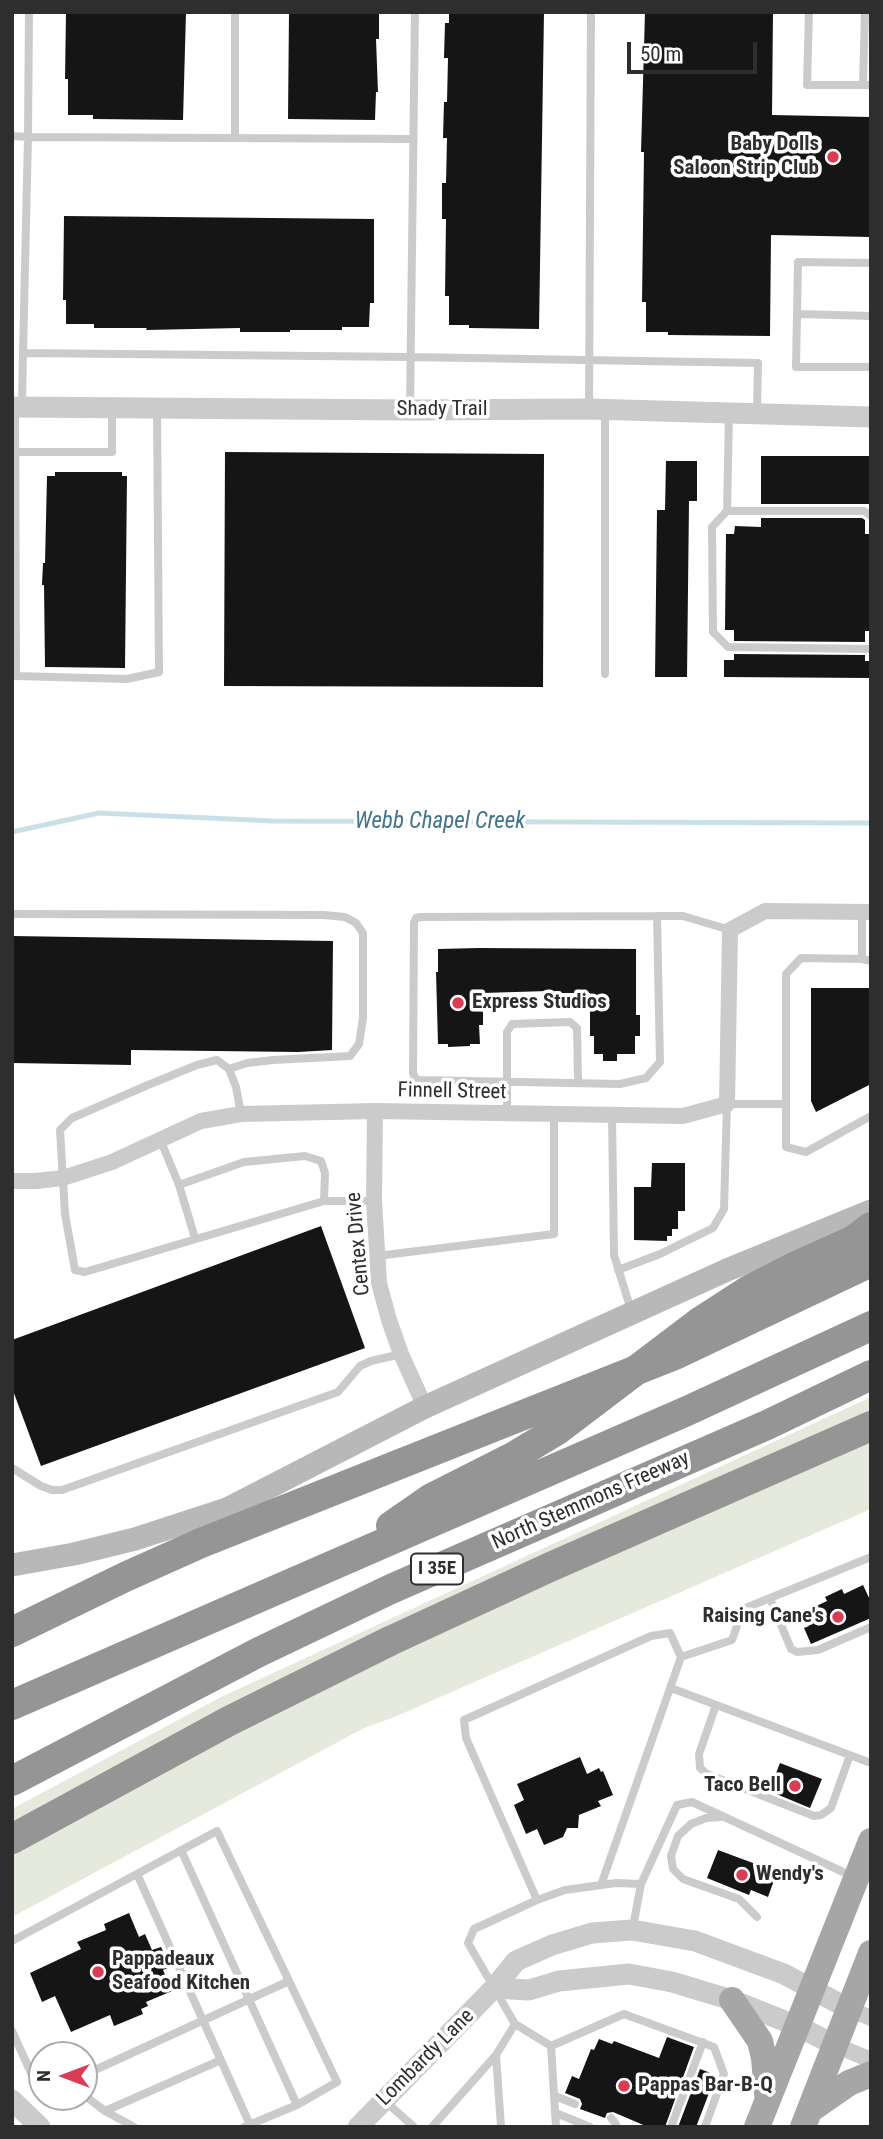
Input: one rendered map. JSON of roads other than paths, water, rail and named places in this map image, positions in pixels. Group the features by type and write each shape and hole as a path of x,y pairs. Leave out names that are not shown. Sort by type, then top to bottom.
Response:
{"highway":[{"path":"333,1566 430,1499 556,1432 701,1321 749,1290 852,1241 871,1227"},
{"path":"12,1632 201,1543 677,1353 871,1262"},
{"name":"North Stemmons Freeway","path":"12,1705 698,1405 871,1326"},
{"name":"North Stemmons Freeway","path":"12,1781 259,1652 391,1589 767,1425 871,1375"},
{"path":"12,1839 229,1721 390,1641 548,1568 871,1426"}],"main road":[{"path":"15,1563 74,1554 135,1539 227,1509 425,1407 727,1270 871,1211"},
{"path":"757,2127 871,1840"},
{"path":"806,2118 835,2045 860,2013 871,1953"},
{"path":"732,2000 760,2041 765,2057 767,2101"},
{"path":"806,2118 849,2083 871,2074"}],"street":[{"name":"Shady Trail","path":"16,407 597,409 871,418"},
{"path":"727,1104 730,930 765,911 866,912"},
{"name":"Finnell Street","path":"12,1181 63,1178 112,1162 201,1121 241,1114 375,1111 682,1116 727,1104"},
{"name":"Centex Drive","path":"375,1111 374,1201 379,1283 401,1353 425,1407"},
{"name":"Lombardy Lane","path":"358,2127 494,1988 516,1961 552,1945 592,1933 632,1930 695,1941 783,1974 860,2013"},
{"path":"494,1988 529,1990 559,1981 629,1974 672,1982 732,2000 871,2060"},
{"path":"14,2106 40,2127"}],"lane":[{"path":"29,12 23,353 16,407 15,452 16,676 127,678 159,672 157,408"},
{"path":"235,12 235,138"},
{"path":"410,410 415,12"},
{"path":"591,12 588,360 597,409 605,674"},
{"path":"809,12 807,85 867,85 865,12"},
{"path":"12,136 413,139"},
{"path":"871,263 798,262 796,367 871,367"},
{"path":"797,314 871,316"},
{"path":"23,353 758,363 757,415"},
{"path":"15,452 112,452 112,408"},
{"path":"729,414 727,511 712,527 713,632 728,647 871,649"},
{"path":"727,511 864,511 871,516"},
{"path":"866,912 867,960 801,958 786,974 786,1147 806,1152 871,1116"},
{"path":"12,914 324,915 345,917 356,923 363,933 363,1018 359,1044 350,1056 272,1060 247,1063 229,1069"},
{"path":"657,916 660,1062 646,1078 620,1084 415,1078 416,918 657,916 683,916 730,930"},
{"path":"507,1113 507,1032 512,1024 570,1022 577,1028 578,1082"},
{"path":"241,1114 236,1087 229,1069 216,1060 197,1065 72,1118 60,1130 65,1214 75,1270 85,1272 324,1201 374,1201"},
{"path":"618,1270 660,1254 713,1228 723,1209 727,1104 786,1104"},
{"path":"377,1256 554,1234 554,1114"},
{"path":"612,1115 614,1255 632,1312"},
{"path":"160,1139 179,1185 195,1238"},
{"path":"179,1185 244,1162 305,1156 321,1161 325,1173 324,1201"},
{"path":"12,1468 41,1486 62,1490 338,1392 360,1366 401,1353"},
{"path":"681,1657 732,1640 743,1609 871,1556"},
{"path":"770,1598 791,1649 797,1652 818,1650 871,1627"},
{"path":"537,1900 466,1738 464,1720 650,1636 670,1633 681,1657 601,1885"},
{"path":"671,1688 871,1763"},
{"path":"716,1705 699,1754 701,1768 706,1774 814,1816 831,1808 850,1755"},
{"path":"632,1930 641,1884 677,1805 692,1802 856,1878"},
{"path":"723,1816 706,1818 691,1824 678,1836 671,1863 677,1875 683,1879 739,1899 757,1917"},
{"path":"12,1941 217,1830 337,2082 297,2105 248,2126 204,2020 137,1874"},
{"path":"181,1850 297,2105"},
{"path":"551,2046 516,2024 468,1943 474,1929 565,1889 641,1884"},
{"path":"98,2069 289,1981"},
{"path":"551,2046 624,2014 714,2047 724,2074 705,2127"},
{"path":"432,2127 496,2055 516,2024"},
{"path":"12,2031 28,2066"},
{"path":"671,2127 703,2042"},
{"path":"551,2046 556,2127"},
{"path":"496,2055 501,2127"},
{"path":"105,2111 221,2060"},
{"path":"555,2096 575,2104"},
{"path":"384,2101 414,2127"},
{"path":"98,2106 134,2127"},
{"path":"556,2113 590,2127"},
{"path":"611,2118 617,2124 616,2127"}],"waterway":[{"name":"Webb Chapel Creek","path":"12,832 99,813 273,821 871,823"}],"place":[{"name":"Baby Dolls Saloon Strip Club","path":"833,157"},
{"name":"Express Studios","path":"458,1003"},
{"name":"Raising Cane's","path":"838,1617"},
{"name":"Taco Bell","path":"795,1786"},
{"name":"Wendy's","path":"742,1875"},
{"name":"Pappadeaux Seafood Kitchen","path":"98,1972"},
{"name":"Pappas Bar-B-Q","path":"624,2086"}]}
